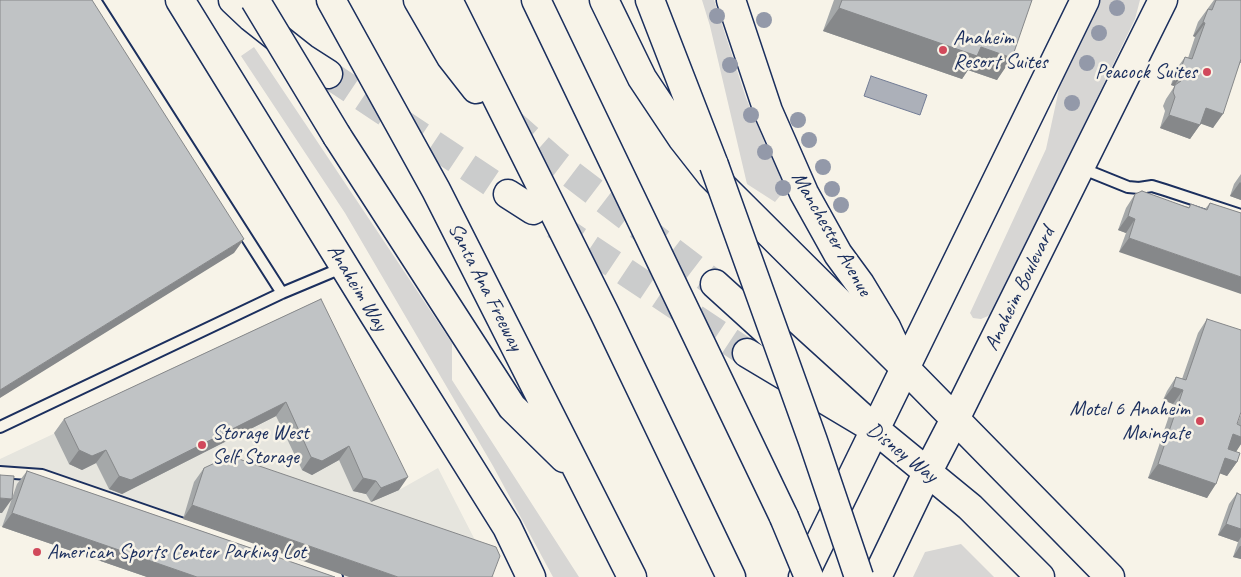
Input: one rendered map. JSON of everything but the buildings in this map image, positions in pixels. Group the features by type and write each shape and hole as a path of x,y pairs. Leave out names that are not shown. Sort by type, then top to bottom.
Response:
{"main road":[{"name":"Anaheim Way","path":"180,0 507,527 531,577"},
{"path":"233,0 251,17 303,58 328,74"},
{"path":"255,0 336,136 512,407 581,475"},
{"name":"Santa Ana Freeway","path":"331,0 436,190 632,577"},
{"path":"418,0 451,57 476,89"},
{"path":"448,0 604,312 731,577"},
{"path":"536,0 784,517 810,577"},
{"path":"604,0 642,78 682,138 711,175 905,368"},
{"path":"650,0 714,165 813,441 859,577"},
{"path":"670,0 714,165"},
{"name":"Manchester Avenue","path":"731,0 768,111 804,193 838,254 860,284 886,327 905,368 955,419"},
{"path":"803,577 1085,0"},
{"name":"Anaheim Boulevard","path":"877,577 1163,0"},
{"path":"508,194 533,210"},
{"path":"715,284 876,430"},
{"name":"Disney Way","path":"747,353 876,430 970,507 1040,577"},
{"path":"955,419 1110,577"}],"lane":[{"path":"95,0 282,292"},
{"path":"1080,168 1128,187 1152,186 1218,213 1241,215"},
{"path":"0,427 282,292 345,267"},
{"path":"0,472 42,475 337,577"}],"shaded area":[{"path":"702,0 714,0 746,98 769,153 789,185 775,202 747,184 710,26"},
{"path":"1098,0 1140,0 1135,19 995,309 988,316 981,319 973,318 970,313 1046,149 1061,80"},
{"path":"254,47 452,343 452,380 579,577 553,577 493,466 345,213 241,56"},
{"path":"871,76 927,95 920,115 864,96"},
{"name":"Storage West Self Storage","path":"311,313 399,490 438,468 494,577 147,577 0,526 0,459"},
{"path":"961,544 994,577 913,577 925,552"}],"tunnel":[{"path":"328,74 508,194"},
{"path":"508,120 559,165 715,284"},
{"path":"555,225 747,353"}],"place":[{"name":"Anaheim Resort Suites","path":"943,50"},
{"name":"Peacock Suites","path":"1207,72"},
{"name":"Motel 6 Anaheim Maingate","path":"1200,421"},
{"name":"Storage West Self Storage","path":"202,445"},
{"name":"American Sports Center Parking Lot","path":"37,552"}]}
